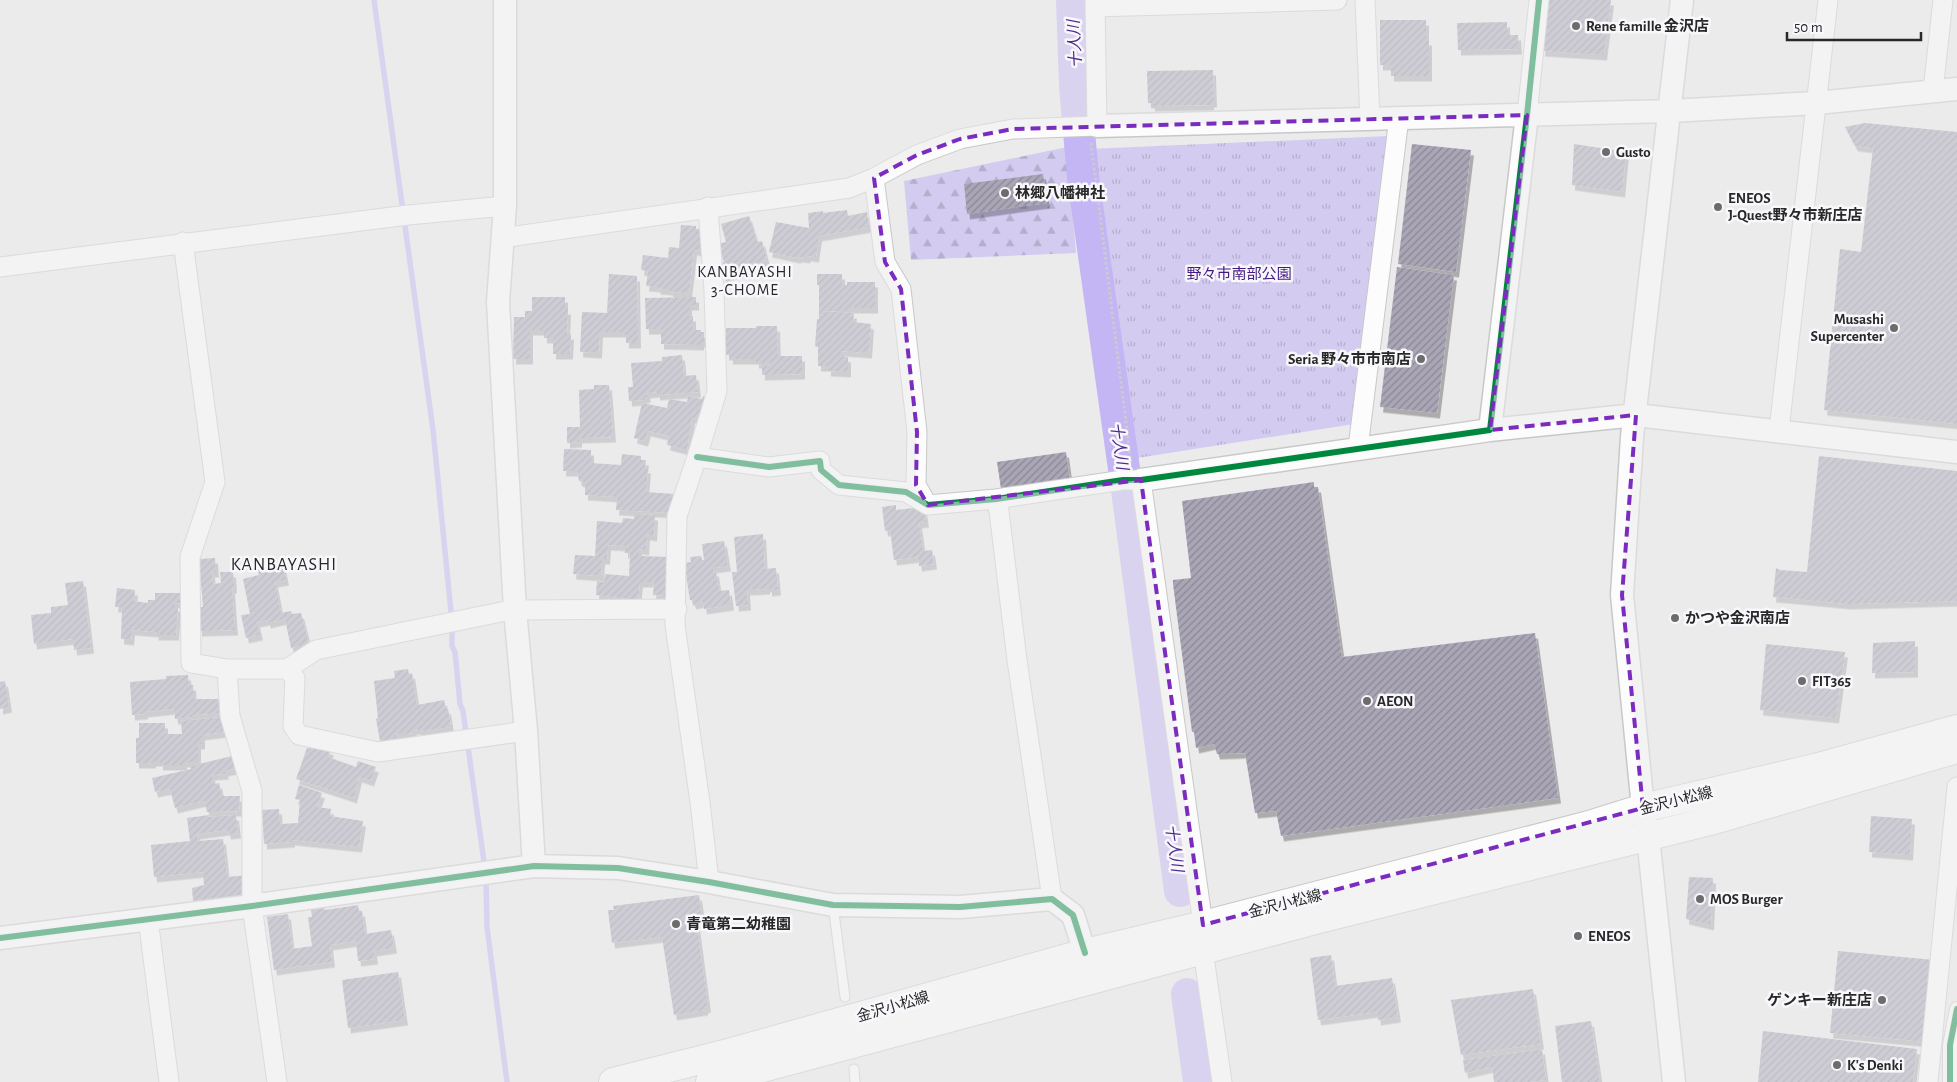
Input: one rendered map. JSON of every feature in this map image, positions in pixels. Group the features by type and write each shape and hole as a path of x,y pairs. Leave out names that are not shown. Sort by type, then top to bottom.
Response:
{"main road":[{"name":"金沢小松線","path":"710,1082 1589,826 1643,808 1814,768 1957,729"},
{"name":"金沢小松線","path":"613,1082 732,1052 1085,953 1203,938 1319,919 1710,821 1957,749"}],"street":[{"path":"505,0 505,206 498,302 515,610 526,731 534,866"},
{"path":"1083,127 1095,4 1337,0"},
{"path":"1365,0 1370,119"},
{"path":"1490,430 1539,0"},
{"path":"1674,1082 1648,837 1643,808 1622,595 1632,437 1682,0"},
{"path":"1779,430 1828,0"},
{"path":"1933,91 1943,0"},
{"path":"502,238 849,188 874,178 917,155 960,140 1013,128 1670,111 1817,103 1957,89"},
{"path":"1358,448 1399,118"},
{"path":"874,178 885,262 901,289 917,432 916,484 928,505"},
{"path":"0,267 388,217 505,206"},
{"path":"708,207 714,291 717,391 677,516 675,625 700,802 708,882"},
{"path":"183,242 215,482 190,557 191,663 227,670 287,670 316,650 515,610 676,609"},
{"path":"697,457 769,467 820,460 821,470 839,485 906,492 928,505 996,499 1490,430 1636,415 1957,452"},
{"path":"1128,481 1203,938 1222,1082"},
{"path":"996,499 1017,660 1052,899"},
{"path":"227,670 230,716 252,791 252,906 277,1082"},
{"path":"287,670 294,678 293,726 299,735 378,752 526,731"},
{"path":"1928,1082 1955,839 1957,787"},
{"path":"0,938 252,906 534,866 618,868 833,905 960,907 1052,899 1073,915 1085,953"},
{"path":"148,919 169,1082"},
{"path":"1950,1082 1950,1045 1957,1009"}],"lane":[{"path":"833,905 845,997"},
{"path":"854,1069 855,1082"}],"path":[{"path":"1083,127 1128,481"}],"highlighted area":[{"path":"1527,115 1490,430 1636,415 1622,595 1643,808 1203,925 1141,480 928,505 916,485 917,432 901,289 885,262 874,178 917,155 960,139 1013,129"}],"green space":[{"name":"野々市南部公園","path":"1388,136 1354,424 1131,459 1089,149"},
{"path":"1067,147 1076,253 911,260 904,181"}],"building":[{"name":"Rene famille 金沢店","path":"1548,0 1611,0 1604,55 1542,51"},
{"path":"1380,20 1426,20 1426,40 1429,40 1429,76 1391,76 1391,65 1380,65"},
{"path":"1507,22 1507,35 1518,35 1519,49 1458,50 1457,23"},
{"path":"1213,70 1214,102 1211,102 1211,105 1152,106 1152,103 1148,103 1147,71"},
{"name":"Musashi Supercenter","path":"1865,123 1957,132 1957,424 1824,410 1840,249 1861,252 1873,148 1855,146 1845,127"},
{"path":"1412,144 1471,150 1456,272 1398,264"},
{"path":"1574,144 1626,152 1622,192 1572,185"},
{"name":"林郷八幡神社","path":"1043,174 1047,203 967,214 964,184"},
{"path":"847,210 848,216 867,212 869,227 819,236 816,257 797,258 769,252 776,222 809,228 808,213"},
{"path":"749,216 757,242 762,241 767,260 753,264 754,267 723,277 719,263 724,262 718,244 726,242 721,224"},
{"path":"681,225 696,226 701,236 702,251 694,250 689,293 670,292 670,290 657,289 658,287 646,286 648,271 641,270 643,255 668,258 669,247 679,248"},
{"path":"1397,267 1454,275 1437,413 1380,407"},
{"path":"609,274 637,276 638,343 626,343 624,332 600,332 599,353 580,352 582,312 607,313"},
{"path":"817,274 842,274 842,285 847,285 847,282 875,282 875,308 849,308 849,311 819,311"},
{"path":"532,297 565,297 565,309 568,309 567,334 571,334 570,354 553,354 553,338 544,338 544,330 530,330 530,359 513,359 514,317 525,317 525,311 532,311"},
{"path":"696,297 696,305 689,305 689,316 693,316 693,330 704,332 704,342 701,342 701,345 661,344 661,333 664,333 664,329 646,329 645,298"},
{"path":"819,311 854,313 853,322 871,324 869,353 841,351 841,356 848,357 848,372 828,371 828,366 818,366 818,347 815,346"},
{"path":"756,326 777,326 778,356 802,356 802,374 762,375 762,366 771,366 771,363 756,363 756,359 730,359 730,355 726,355 726,328 756,328"},
{"path":"682,355 684,376 696,375 698,392 657,395 657,392 647,393 648,397 644,398 644,400 629,401 628,387 633,387 631,363 662,361 662,357"},
{"path":"594,385 609,385 613,437 579,438 579,442 567,443 567,427 580,427 579,390 594,389"},
{"path":"688,396 702,399 703,396 709,398 705,416 698,414 697,419 692,418 687,450 667,445 669,436 648,431 645,441 634,438 642,403 667,408 669,399 687,402"},
{"path":"564,449 591,450 591,463 621,465 622,454 641,456 641,460 646,460 645,468 648,468 646,492 674,494 673,513 616,510 617,497 585,495 585,482 579,481 577,471 563,471"},
{"path":"1066,452 1070,481 1001,489 997,462"},
{"path":"1819,456 1957,471 1957,601 1848,604 1773,597 1776,568 1807,572"},
{"name":"AEON","path":"1314,482 1314,487 1318,487 1342,657 1535,633 1558,798 1281,836 1276,811 1255,813 1245,753 1217,754 1214,744 1196,748 1194,732 1192,732 1173,584 1173,580 1191,578 1182,501"},
{"path":"896,505 896,510 922,507 924,509 926,522 919,523 923,551 932,550 934,564 919,566 918,557 894,560 890,530 885,531 882,507"},
{"path":"634,514 655,515 654,536 647,535 646,550 639,549 639,556 671,557 669,596 653,595 654,582 640,582 638,600 596,595 597,581 604,582 605,574 629,576 630,553 625,553 625,546 608,545 607,559 602,559 601,576 573,574 575,555 595,556 597,521 622,523 623,518 634,519"},
{"path":"763,534 765,569 776,568 778,590 769,591 769,587 767,587 767,589 747,590 748,605 736,606 732,572 737,572 734,537"},
{"path":"724,541 728,566 713,568 713,571 716,571 719,591 729,590 731,605 704,609 703,602 693,604 692,600 690,600 684,563 691,562 690,557 701,556 702,560 704,560 702,544"},
{"path":"215,558 216,572 212,572 213,584 221,583 220,572 233,572 234,588 232,588 235,630 199,631 200,607 203,607 199,559"},
{"path":"282,561 286,580 275,582 281,613 291,611 292,614 301,613 309,644 291,648 285,619 268,623 267,620 257,622 260,635 246,638 241,615 250,614 243,579 259,575 257,566"},
{"path":"83,581 91,648 74,650 73,639 34,644 31,615 51,613 51,607 68,605 65,583"},
{"path":"117,588 135,590 134,601 148,603 148,600 155,600 155,593 186,593 186,604 175,603 175,606 178,606 176,635 155,635 156,632 132,630 131,640 121,639 122,607 115,607"},
{"path":"1915,641 1915,672 1872,673 1873,643"},
{"name":"FIT365","path":"1766,644 1845,652 1836,718 1760,710"},
{"path":"408,669 409,674 412,673 417,705 444,700 446,709 448,709 451,727 418,732 418,729 413,730 413,733 396,733 397,738 380,741 376,719 378,718 374,681 395,678 394,671"},
{"path":"188,675 189,685 193,685 194,699 224,699 225,713 192,715 192,717 175,719 174,709 132,715 130,682 166,679 166,676"},
{"path":"5,681 9,707 0,709 0,682"},
{"path":"222,717 224,732 202,735 202,744 198,744 198,762 184,762 184,765 160,765 160,761 136,763 136,738 139,738 139,723 165,723 165,734 182,734 181,721"},
{"path":"311,743 331,750 328,757 356,767 358,761 376,767 371,781 359,777 354,798 296,779 307,748 309,749"},
{"path":"232,756 235,769 225,771 226,774 212,775 214,784 219,783 222,796 240,796 239,811 207,812 204,801 175,808 170,789 155,792 152,778 191,769 191,766"},
{"path":"299,785 322,793 317,807 331,809 330,816 363,821 359,847 292,840 292,842 264,844 262,810 279,809 280,824 298,823 300,800 295,799"},
{"path":"209,815 209,817 236,815 238,833 228,834 227,830 197,834 198,841 223,839 227,877 248,875 250,896 193,901 192,888 204,885 203,872 154,877 151,845 190,841 187,818"},
{"path":"1871,816 1912,819 1910,855 1869,852"},
{"name":"MOS Burger","path":"1689,877 1713,878 1711,925 1686,919"},
{"path":"699,895 703,923 697,924 708,1007 705,1010 674,1015 662,937 612,943 608,910 614,910 613,906"},
{"path":"358,905 359,911 362,911 365,934 391,930 394,948 374,951 375,959 358,961 356,941 330,945 332,962 274,970 267,917 288,914 292,949 312,946 308,917 312,917 311,909 324,907 325,910"},
{"path":"1838,951 1934,960 1927,1042 1830,1033"},
{"path":"1331,955 1335,986 1392,978 1398,1017 1378,1020 1377,1012 1318,1020 1310,958"},
{"path":"398,972 405,1020 348,1028 342,980"},
{"path":"1533,989 1541,1044 1461,1055 1451,1000"},
{"path":"1591,1021 1600,1082 1562,1082 1555,1026"},
{"name":"K's Denki","path":"1763,1031 1917,1049 1913,1082 1758,1082"},
{"path":"1542,1049 1546,1080 1494,1082 1492,1067 1465,1073 1463,1060"}],"waterway":[{"path":"374,0 433,430 452,622 452,646 455,652 460,704 463,711 485,869"},
{"name":"十人川","path":"1072,0 1075,86 1083,177 1180,891"},
{"path":"486,878 487,927 507,1082"},
{"name":"十人川","path":"1187,994 1199,1082"}],"cycle path":[{"path":"697,457 769,467 820,461 821,470 839,485 906,492 928,505 996,499 1123,480 1141,480 1490,430 1539,0"},
{"path":"0,938 252,906 534,866 618,868 709,882 833,905 960,907 1052,899 1073,915 1085,953"},
{"path":"1950,1082 1950,1045 1957,1009"}],"place":[{"name":"Rene famille 金沢店","path":"1576,26"},
{"name":"Gusto","path":"1606,152"},
{"name":"林郷八幡神社","path":"1005,193"},
{"name":"ENEOS J-Quest野々市新庄店","path":"1718,207"},
{"name":"Musashi Supercenter","path":"1894,328"},
{"name":"Seria 野々市市南店","path":"1421,359"},
{"name":"かつや金沢南店","path":"1675,618"},
{"name":"FIT365","path":"1802,681"},
{"name":"AEON","path":"1367,701"},
{"name":"MOS Burger","path":"1700,899"},
{"name":"青竜第二幼稚園","path":"676,924"},
{"name":"ENEOS","path":"1578,936"},
{"name":"ゲンキー新庄店","path":"1882,1000"},
{"name":"K's Denki","path":"1837,1065"}],"district":[{"name":"KANBAYASHI 3-CHOME","path":"745,281"},
{"name":"KANBAYASHI","path":"284,565"}]}
